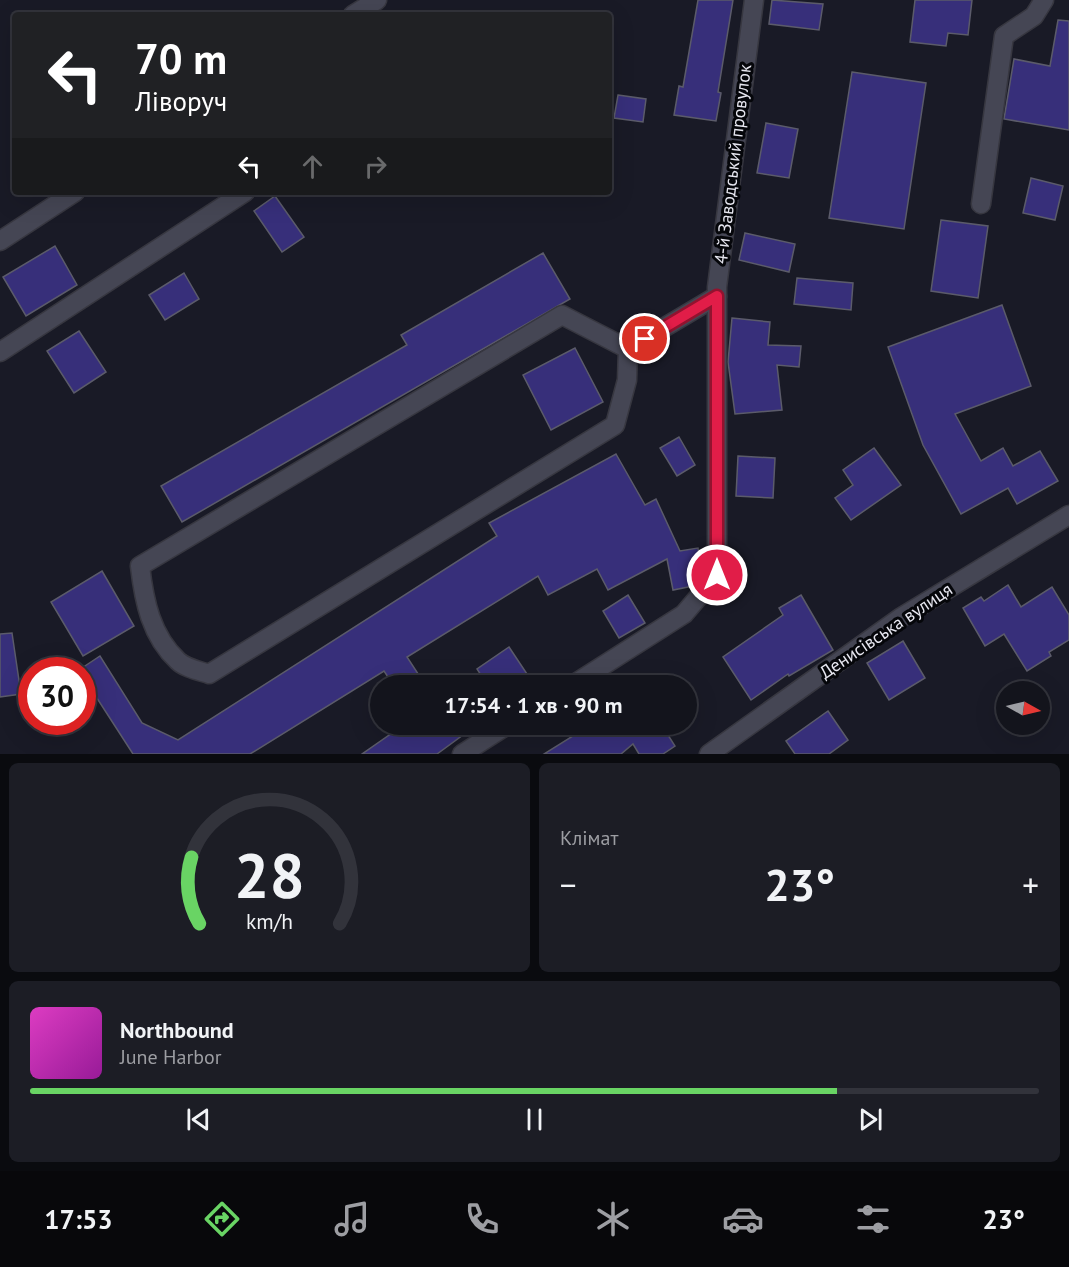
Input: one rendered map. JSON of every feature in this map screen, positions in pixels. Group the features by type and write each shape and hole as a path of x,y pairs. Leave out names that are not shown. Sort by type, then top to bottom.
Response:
{"street":[{"path":"358,12 377,0"},
{"name":"4-й Заводський провулок","path":"588,675 684,614 717,575 717,296 728,186 754,0"},
{"path":"981,204 1004,36 1034,16 1044,0"},
{"path":"0,241 70,195"},
{"path":"0,352 239,195"},
{"path":"628,349 717,296"},
{"path":"562,315 628,349 627,380 615,425 209,674 180,663 159,637 144,603 140,566 562,315"},
{"name":"Денисівська вулиця","path":"709,754 900,618 1069,515"},
{"path":"462,754 492,735"}],"building":[{"path":"698,0 733,0 718,92 721,93 716,121 674,115 679,86 683,87"},
{"path":"772,0 823,4 819,30 769,24"},
{"path":"915,0 972,0 968,35 948,33 946,46 910,42"},
{"path":"1058,20 1069,21 1069,130 1004,119 1014,59 1050,66"},
{"path":"852,72 926,83 904,229 829,218"},
{"path":"618,95 646,99 643,122 614,118"},
{"path":"766,123 798,129 789,178 757,173"},
{"path":"1031,178 1063,186 1055,220 1023,213"},
{"path":"275,196 304,237 282,252 254,211"},
{"path":"941,220 988,226 978,298 931,291"},
{"path":"745,233 795,244 789,272 739,260"},
{"path":"55,246 77,285 26,316 3,277"},
{"path":"543,253 570,299 182,522 161,486 407,345 401,335"},
{"path":"184,273 199,299 165,320 149,295"},
{"path":"797,278 853,283 851,310 794,304"},
{"path":"1002,305 1031,386 955,414 981,461 1003,448 1013,466 1040,451 1058,481 1017,504 1008,488 961,514 923,445 888,347"},
{"path":"732,318 770,322 768,345 801,346 799,367 777,365 782,410 735,414 728,362"},
{"path":"79,331 106,372 74,393 47,351"},
{"path":"575,348 603,402 551,430 523,375"},
{"path":"679,437 695,465 677,476 660,448"},
{"path":"874,448 901,485 851,520 835,498 853,485 843,470"},
{"path":"616,454 645,505 656,499 680,551 698,548 703,574 693,586 673,590 667,559 608,590 597,569 548,595 538,576 407,657 419,675 387,675 384,671 378,675 370,675 370,680 250,754 133,754 96,697 96,659 100,656 142,723 178,740 497,536 489,523"},
{"path":"738,456 775,458 773,498 736,496"},
{"path":"102,571 134,626 83,656 51,602"},
{"path":"1008,585 1021,607 1052,587 1069,615 1069,640 1049,652 1051,656 1027,671 1004,634 985,646 963,608 981,597 984,601"},
{"path":"628,595 645,623 619,638 603,611"},
{"path":"801,595 833,650 789,676 788,674 751,700 723,657 783,615 779,608"},
{"path":"12,633 18,674 18,694 0,697 0,634"},
{"path":"903,641 925,678 889,700 867,663"},
{"path":"509,647 528,675 481,675 477,669"},
{"path":"828,711 848,740 829,754 795,754 786,741"},
{"path":"389,735 463,735 437,754 362,754"},
{"path":"574,735 668,735 675,746 663,754 639,754 633,744 621,754 544,754"}],"route":[{"path":"645,339 717,296 717,575"}]}
